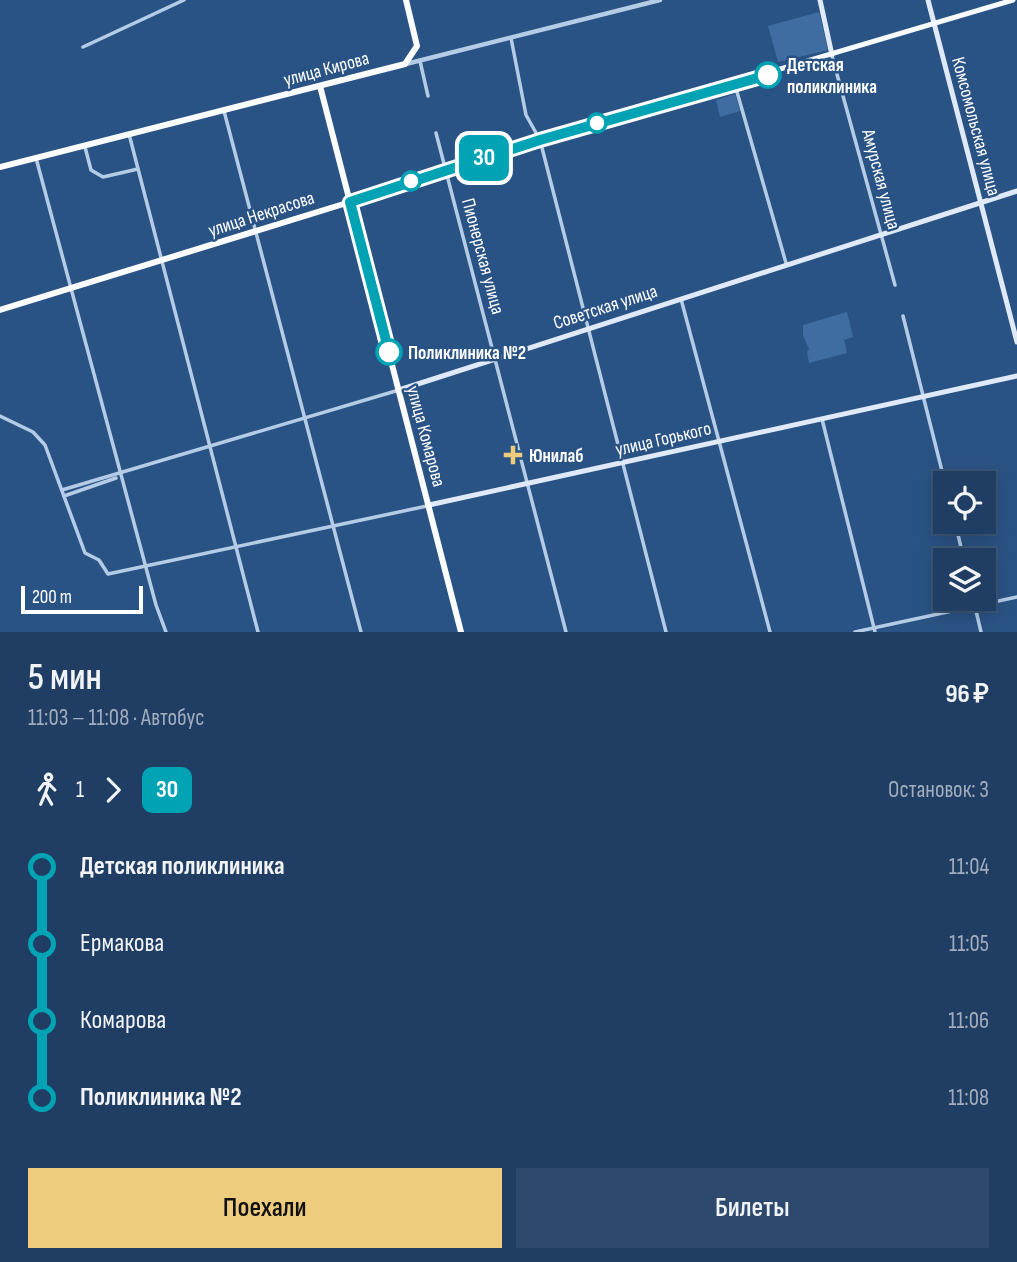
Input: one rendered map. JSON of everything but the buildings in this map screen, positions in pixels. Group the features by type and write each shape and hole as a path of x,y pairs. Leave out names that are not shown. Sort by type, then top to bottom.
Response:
{"highway":[{"path":"405,0 416,46 405,64"},
{"name":"улица Кирова","path":"0,167 405,64"},
{"name":"улица Комарова","path":"320,86 461,632"},
{"name":"улица Некрасова","path":"0,310 72,290 350,202"}],"main road":[{"name":"Амурская улица","path":"820,0 832,55"},
{"name":"Комсомольская улица","path":"928,0 1017,342"},
{"name":"улица Некрасова","path":"350,202 540,140 735,85 1013,0"},
{"name":"Советская улица","path":"399,390 786,263 1017,191"},
{"name":"улица Горького","path":"429,505 1017,376"}],"street":[{"path":"83,47 184,0"},
{"name":"улица Кирова","path":"405,64 660,0"},
{"path":"510,38 526,115 540,140 666,632"},
{"path":"416,46 428,96"},
{"name":"Амурская улица","path":"832,55 895,285"},
{"path":"735,85 786,263"},
{"path":"224,111 361,632"},
{"name":"Пионерская улица","path":"436,133 566,632"},
{"path":"129,134 258,632"},
{"path":"85,145 91,170 103,177 138,169"},
{"path":"36,158 166,632"},
{"path":"681,298 770,632"},
{"path":"903,316 942,471"},
{"name":"Советская улица","path":"63,493 209,446 399,390"},
{"path":"0,416 33,432 43,441 63,493"},
{"path":"822,419 874,630"},
{"name":"улица Горького","path":"63,493 85,553 99,560 111,575 429,505"},
{"path":"996,602 1017,597"},
{"path":"855,632 954,611"},
{"path":"976,611 981,632"}],"shaded area":[{"path":"819,12 828,50 778,62 768,26"},
{"path":"735,94 740,111 720,117 716,100"},
{"path":"847,312 853,337 844,340 847,353 809,363 809,349 803,335 803,325"}],"bus line":[{"name":"30","path":"389,352 350,202 540,140 768,75"}],"place":[{"name":"Детская поликлиника","path":"768,75"},
{"name":"Поликлиника №2","path":"389,352"},
{"name":"Юнилаб","path":"513,455"}]}
